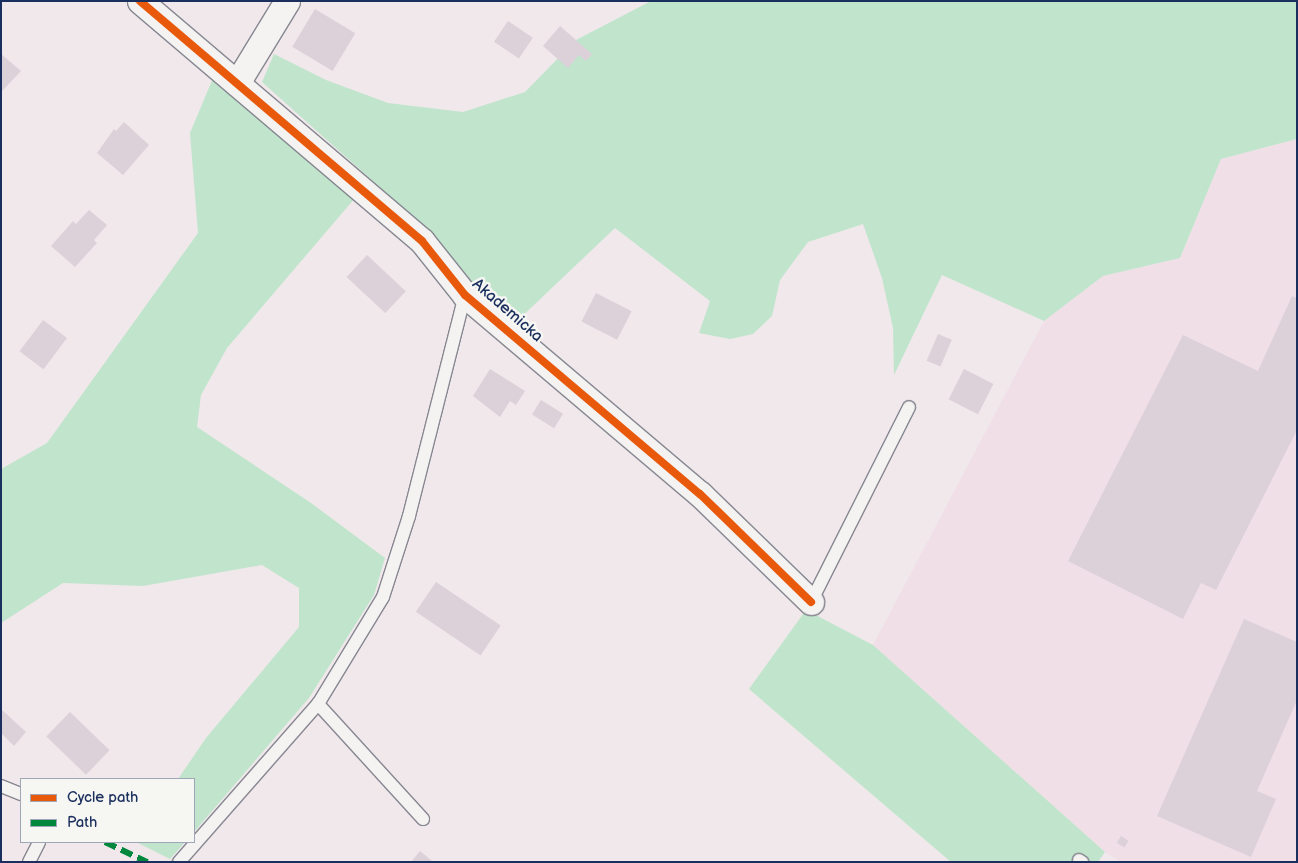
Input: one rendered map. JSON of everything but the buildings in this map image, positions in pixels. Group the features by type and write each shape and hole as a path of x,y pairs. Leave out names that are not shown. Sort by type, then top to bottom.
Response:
{"street":[{"name":"Akademicka","path":"140,1 422,240 465,295 700,494 811,602"},
{"path":"237,83 287,1"}],"lane":[{"path":"179,862 318,704 383,597 409,516 465,295"},
{"path":"811,602 909,407"},
{"path":"318,704 423,819"},
{"path":"1,786 20,794"},
{"path":"29,862 38,843"}],"shaded area":[{"path":"1297,139 1297,862 1121,862 1105,852 873,645 1044,321 1103,276 1180,258 1221,159"}],"green space":[{"path":"651,1 1297,1 1297,139 1221,159 1180,258 1103,276 1044,321 942,275 894,375 893,328 882,278 863,224 808,242 780,280 772,316 753,334 730,339 699,333 710,301 615,228 515,323 475,287 432,234 262,82 274,54 326,80 388,103 463,112 525,92 576,40"},
{"path":"213,78 355,198 227,348 201,395 197,427 311,503 385,558 374,595 309,698 195,831 195,778 179,778 206,738 299,627 299,588 262,565 143,586 63,583 1,623 1,469 47,443 198,233 190,133"},
{"path":"806,610 873,645 1105,852 1098,862 951,862 749,689"},
{"path":"138,843 184,843 170,859"}],"marked path":[{"path":"107,843 147,862"}],"cycle path":[{"path":"140,1 422,241 465,295 700,494 811,602"}]}
